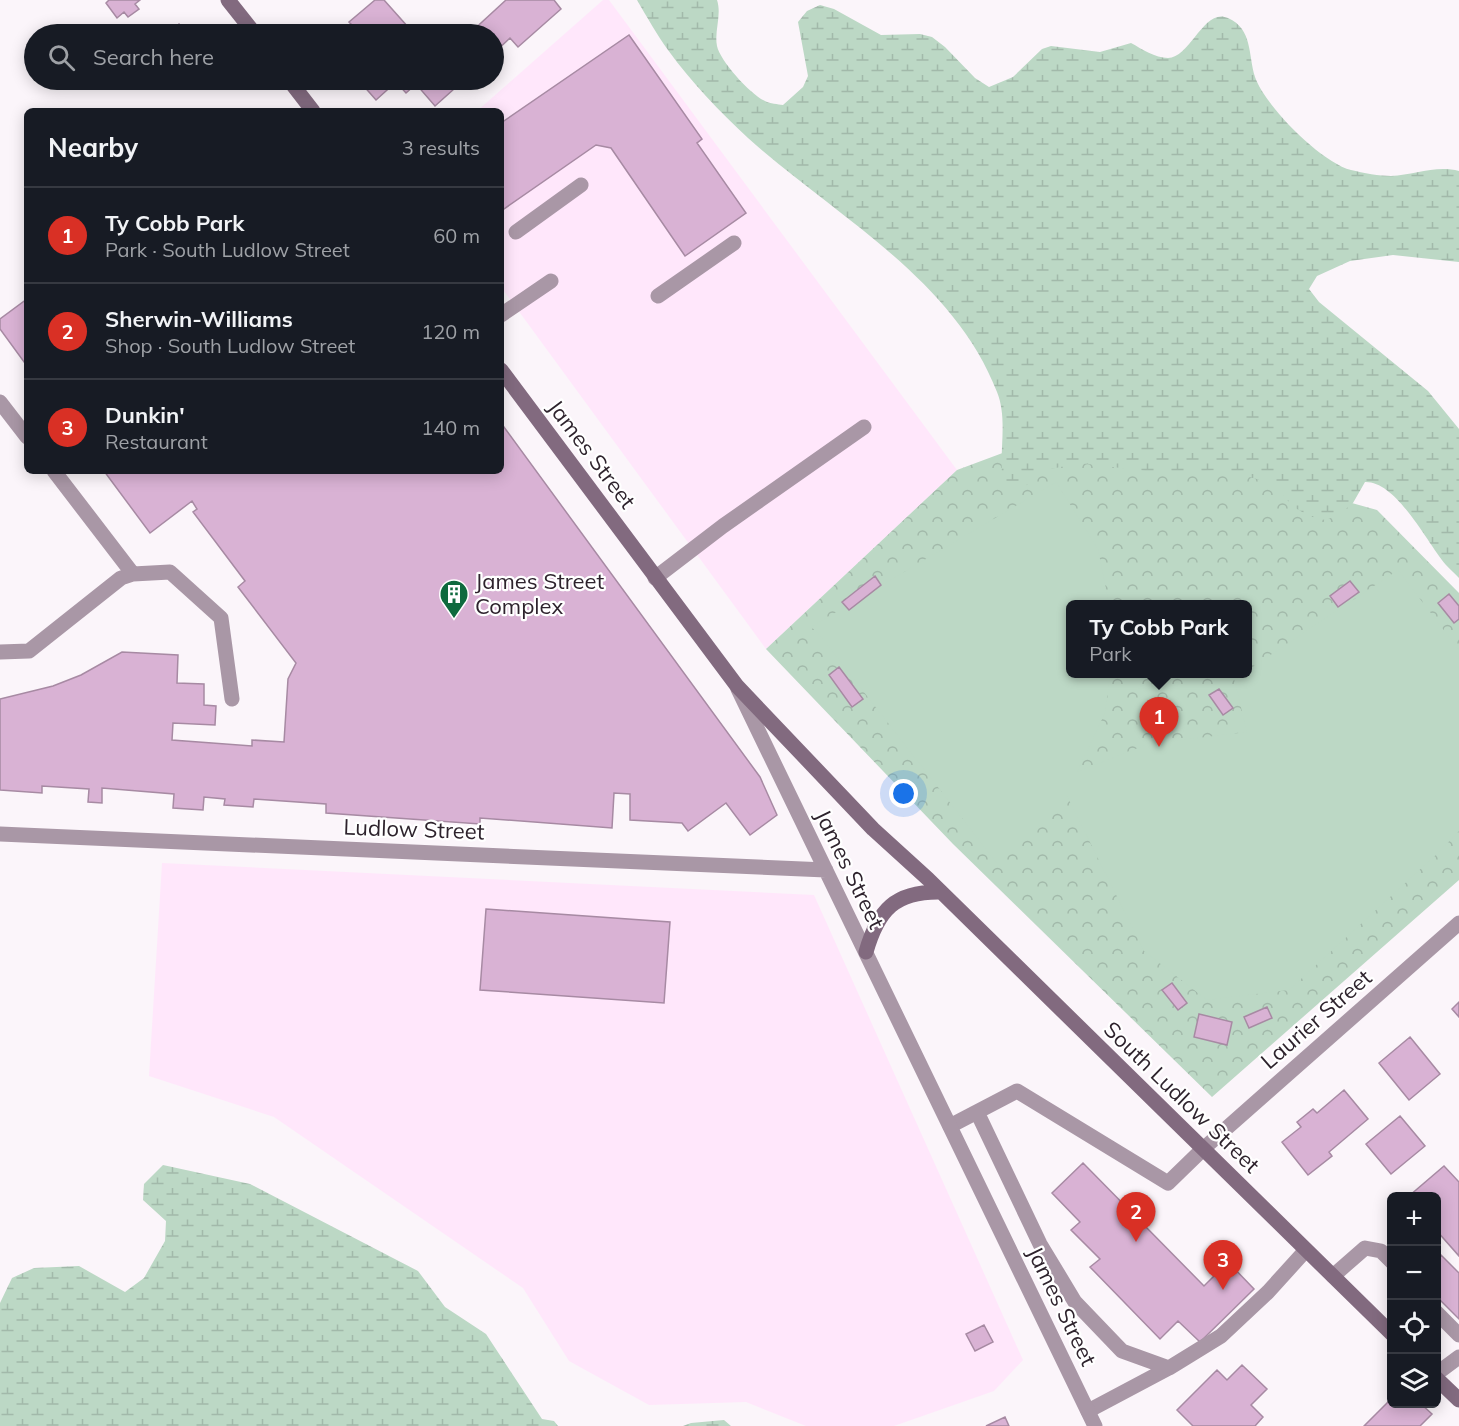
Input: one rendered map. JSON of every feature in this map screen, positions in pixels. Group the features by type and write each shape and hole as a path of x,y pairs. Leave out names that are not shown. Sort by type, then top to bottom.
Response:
{"main road":[{"path":"228,0 247,24"},
{"path":"297,90 311,108"},
{"name":"James Street","path":"504,374 737,686"},
{"name":"South Ludlow Street","path":"737,686 873,829 941,892 1387,1329"},
{"path":"866,952 875,924 898,900 913,894 941,892"},
{"path":"1441,1380 1459,1400"}],"street":[{"path":"516,232 581,185"},
{"path":"658,296 734,243"},
{"path":"504,313 551,281"},
{"path":"0,402 24,432"},
{"path":"655,578 723,526 864,428"},
{"path":"56,474 133,574"},
{"path":"0,652 29,651 122,578 133,574 170,572 221,618 232,699"},
{"name":"James Street","path":"737,686 1095,1426"},
{"name":"Ludlow Street","path":"0,834 826,870"},
{"name":"Laurier Street","path":"977,1112 1017,1091 1168,1183 1203,1149 1459,923"},
{"path":"950,1126 977,1112 1040,1244 1075,1302 1122,1351 1168,1368"},
{"path":"1333,1276 1365,1248 1381,1251 1387,1257"},
{"path":"1088,1411 1168,1368 1221,1336 1268,1292 1306,1250"},
{"path":"1441,1316 1459,1335"},
{"path":"1441,1373 1459,1357"}],"shaded area":[{"path":"603,0 609,0 957,470 766,649 504,291 504,108 480,108 501,90 504,90 504,87"},
{"path":"162,863 814,895 1023,1360 994,1391 894,1426 806,1426 746,1402 649,1405 569,1361 523,1288 274,1117 149,1076"}],"green space":[{"path":"637,0 717,0 719,11 716,40 724,60 737,77 759,98 769,103 783,105 803,87 808,76 798,22 807,11 820,5 834,9 881,35 920,34 932,37 975,78 989,87 1013,77 1042,49 1051,46 1100,52 1131,43 1153,55 1168,58 1184,50 1212,19 1228,18 1242,29 1246,36 1255,77 1270,103 1310,145 1325,156 1351,170 1382,175 1391,176 1442,169 1459,171 1459,262 1393,255 1350,261 1317,276 1309,289 1319,302 1428,391 1459,429 1459,578 1438,555 1400,502 1377,484 1365,482 1353,503 1337,516 1325,520 1309,516 1292,506 1275,484 1224,470 1162,473 1080,463 1046,470 1024,487 1004,487 1003,427 997,392 977,352 952,315 922,282 889,252 782,167 727,118 677,62"},
{"path":"1075,426 1377,510 1459,593 1459,880 1212,1097 953,844 766,649 957,470"},
{"path":"1056,482 1098,549 1108,600 1066,600 1066,678 1109,678 1105,713 1077,772 1148,744 1247,732 1234,679 1252,678 1252,667 1398,570 1459,650 1459,831 1289,990 1207,1000 1144,951 1066,794 997,863 811,627"},
{"path":"163,1165 250,1184 418,1271 445,1307 486,1334 542,1419 554,1421 558,1426 0,1426 0,1303 12,1278 34,1268 79,1266 125,1292 144,1278 165,1241 166,1221 143,1200 144,1184"},
{"path":"724,1420 731,1426 683,1426 691,1423"}],"building":[{"path":"109,0 140,0 135,4 139,9 128,17 124,12 117,18 106,3"},
{"path":"375,0 384,0 405,24 351,24 349,22"},
{"path":"506,0 554,0 561,9 518,47 510,38 504,44 504,24 480,24"},
{"path":"629,35 702,139 697,143 746,213 685,256 611,148 596,145 504,209 504,121"},
{"path":"367,90 387,90 376,100"},
{"path":"421,90 453,90 435,106"},
{"path":"24,301 24,362 0,329 0,319"},
{"name":"James Street Complex","path":"504,427 760,777 777,815 750,835 726,803 688,831 682,823 630,820 630,794 614,793 612,828 480,818 480,824 326,813 326,804 254,799 253,807 224,805 225,799 204,797 203,810 173,808 174,794 102,788 102,803 88,802 89,789 42,786 42,793 0,790 0,699 53,686 81,675 122,652 178,655 177,683 204,684 204,705 216,706 215,725 173,723 172,740 252,746 252,740 284,742 288,679 296,663 238,587 245,581 193,512 197,509 192,501 150,533 106,474 504,474"},
{"path":"875,576 881,585 849,610 842,602"},
{"path":"1350,581 1359,592 1338,607 1330,596"},
{"path":"1449,594 1459,606 1459,619 1454,623 1438,603"},
{"path":"839,667 863,699 852,707 829,675"},
{"path":"1219,689 1233,708 1223,715 1209,695"},
{"path":"486,909 670,922 664,1003 480,990"},
{"path":"1172,983 1187,1003 1178,1010 1162,990"},
{"path":"1459,1002 1459,1017 1452,1009"},
{"path":"1267,1007 1272,1018 1249,1028 1244,1017"},
{"path":"1199,1014 1232,1022 1227,1045 1194,1037"},
{"path":"1410,1037 1440,1074 1409,1100 1379,1063"},
{"path":"1344,1090 1368,1119 1329,1152 1332,1156 1308,1175 1282,1142 1301,1127 1297,1122 1313,1109 1317,1113"},
{"path":"1400,1116 1425,1146 1391,1174 1366,1144"},
{"path":"1083,1163 1204,1286 1228,1262 1254,1289 1200,1342 1178,1321 1160,1339 1090,1267 1100,1259 1071,1230 1080,1222 1052,1193"},
{"path":"1444,1166 1459,1182 1459,1256 1441,1236 1441,1192 1414,1192"},
{"path":"1441,1255 1459,1273 1459,1319 1441,1301"},
{"path":"984,1325 993,1342 975,1351 966,1334"},
{"path":"1242,1365 1267,1389 1251,1405 1263,1417 1255,1426 1193,1426 1177,1410 1217,1370 1227,1380"},
{"path":"1387,1403 1387,1408 1425,1408 1432,1414 1420,1426 1364,1426"},
{"path":"1005,1417 1009,1426 986,1426"}],"place":[{"name":"James Street Complex","path":"454,620"},
{"name":"Ty Cobb Park","path":"1159,747"},
{"name":"Sherwin-Williams","path":"1136,1242"},
{"name":"Dunkin'","path":"1223,1290"}]}
